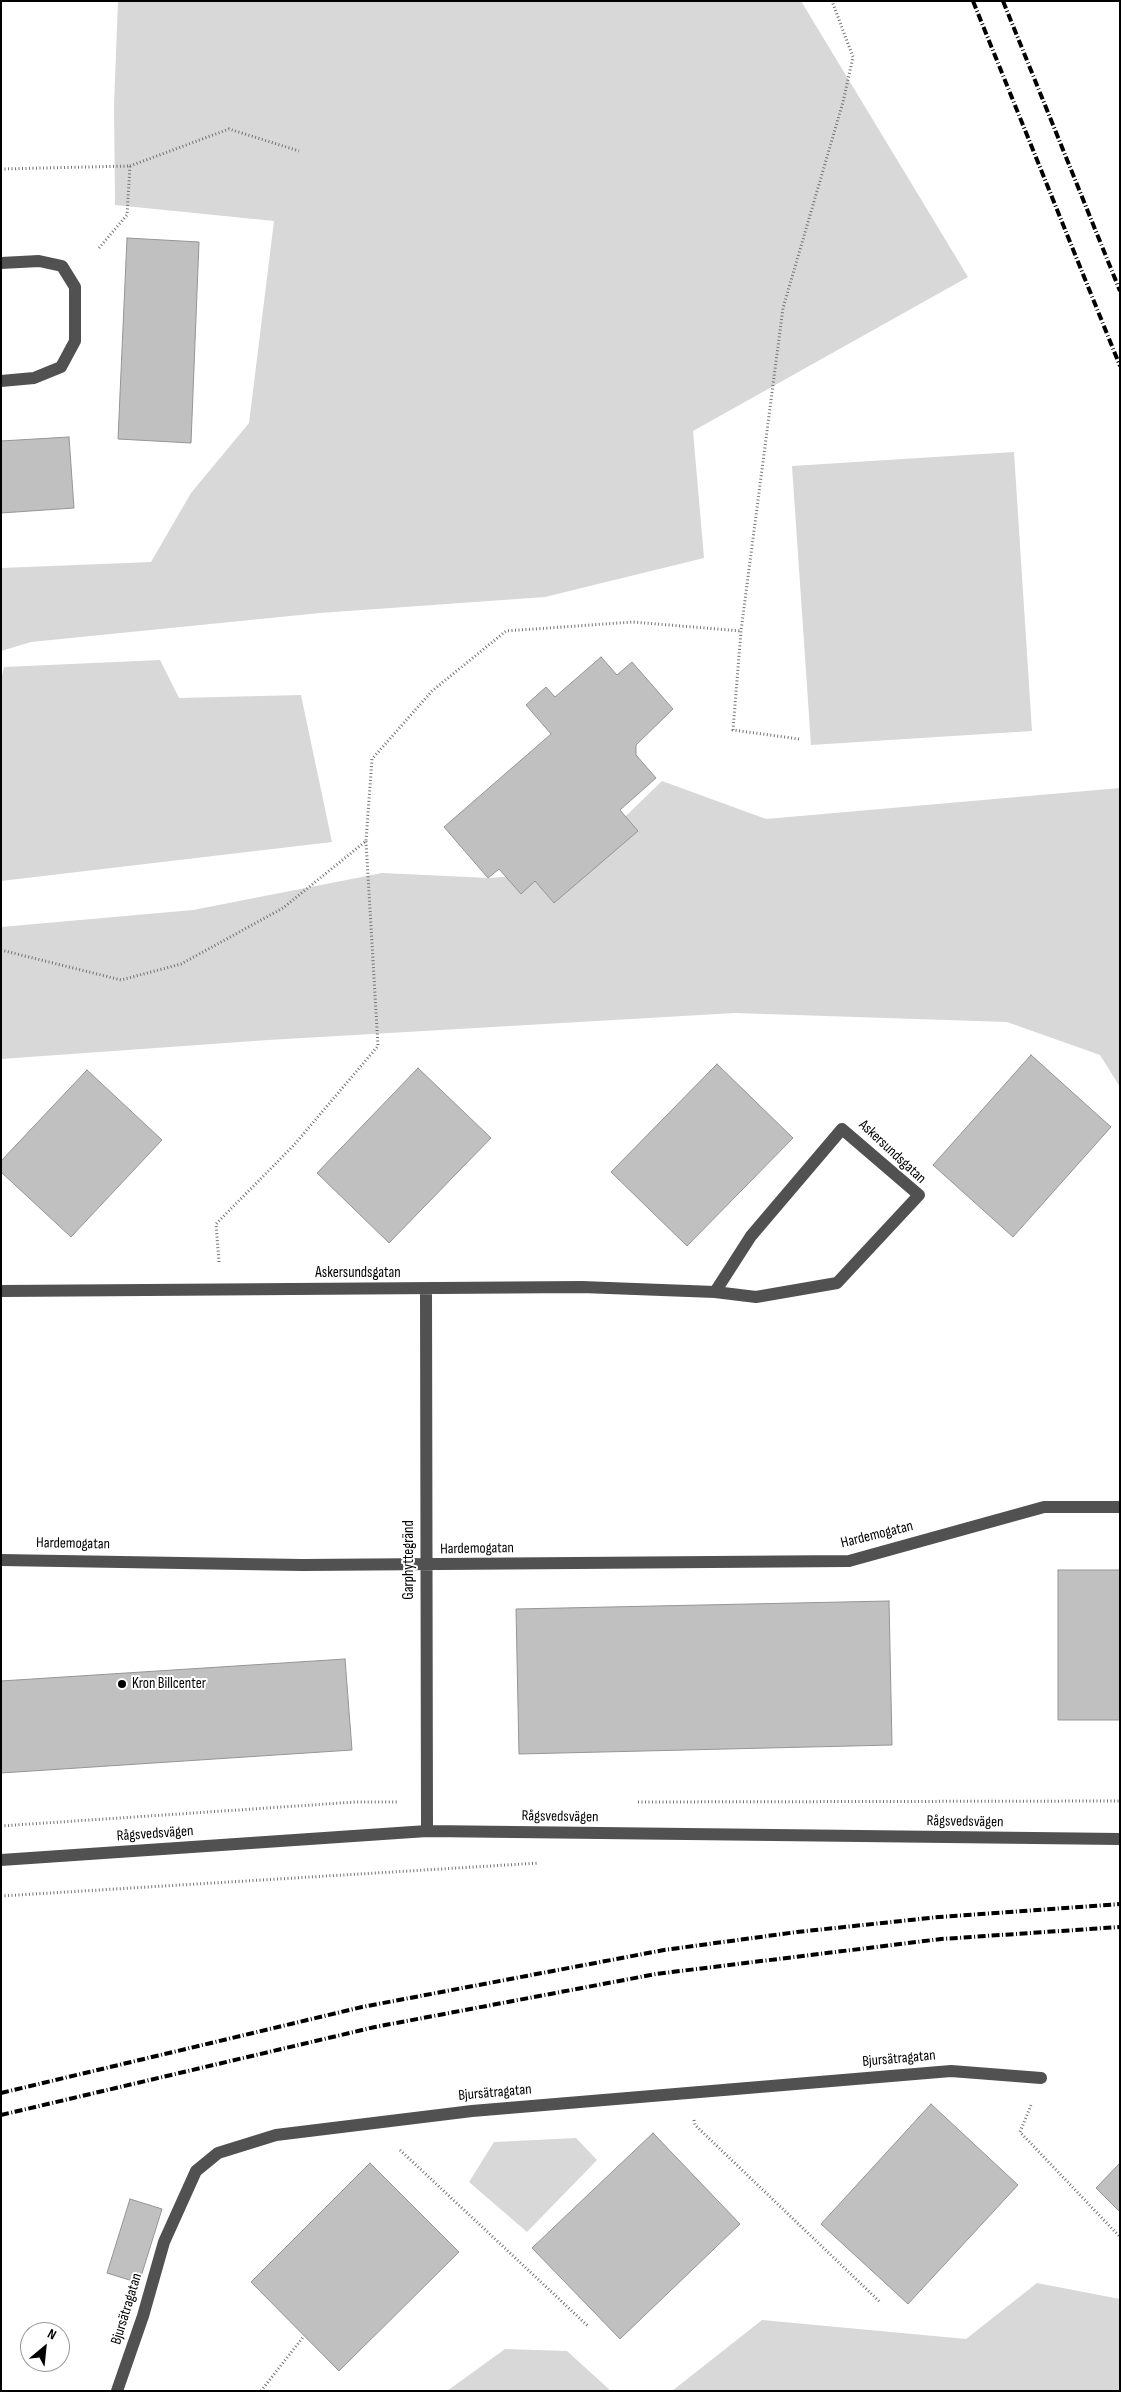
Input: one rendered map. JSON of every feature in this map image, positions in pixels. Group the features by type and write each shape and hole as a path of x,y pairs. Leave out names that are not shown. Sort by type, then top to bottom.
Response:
{"street":[{"path":"1,263 39,261 62,266 75,287 75,341 61,368 34,378 1,381"},
{"name":"Askersundsgatan","path":"1,1291 582,1287 715,1292 756,1297 838,1283 918,1195 842,1129 750,1236 715,1292"},
{"name":"Garphyttegränd","path":"426,1289 425,1566 427,1831"},
{"name":"Hardemogatan","path":"1,1560 425,1566 849,1561 1044,1507 1120,1507"},
{"name":"Rågsvedsvägen","path":"1,1860 427,1831 1120,1839"},
{"name":"Bjursätragatan","path":"117,2391 143,2316 164,2242 196,2172 218,2153 276,2135 472,2111 951,2071 1041,2078"}],"path":[{"path":"799,739 733,730 741,630 783,308 843,102 853,57 832,1"},
{"path":"1,169 130,166 229,129 299,151"},
{"path":"99,248 127,215 130,166"},
{"path":"221,1290 216,1224 294,1145 378,1046 366,841 372,759 432,691 506,631 632,622 741,630"},
{"path":"1,950 121,980 181,964 283,908 366,841"},
{"path":"1,1826 356,1802 426,1802"},
{"path":"633,1802 1120,1802"},
{"path":"1,1896 536,1863"},
{"path":"1041,2078 1020,2132 1120,2236"},
{"path":"689,2092 695,2125 881,2303"},
{"path":"390,2121 397,2147 589,2327"},
{"path":"261,2391 304,2336"}],"shaded area":[{"path":"118,1 801,1 968,277 693,431 704,558 545,597 320,613 31,642 1,651 1,568 151,562 191,493 249,423 274,221 115,205 114,105"},
{"path":"1014,452 1032,731 811,745 792,466"},
{"path":"160,660 179,698 301,695 332,842 1,881 1,680 4,667"},
{"path":"662,781 766,819 1120,788 1120,1087 1100,1055 1007,1022 735,1013 268,1040 1,1059 1,927 193,910 382,873 489,878 568,872"},
{"path":"576,2138 597,2160 527,2232 469,2182 494,2142"},
{"path":"1037,2283 1120,2299 1120,2391 672,2391 762,2320 966,2339"},
{"path":"505,2349 567,2351 611,2391 447,2391"}],"building":[{"path":"127,238 199,242 191,443 118,439"},
{"path":"69,437 74,508 1,513 1,441"},
{"path":"601,657 617,675 632,662 673,709 636,745 636,755 656,778 620,810 638,831 554,903 535,881 521,894 499,869 488,878 444,827 551,734 526,705 546,687 555,697"},
{"path":"1031,1055 1111,1127 1013,1237 933,1165"},
{"path":"717,1064 793,1138 687,1246 611,1172"},
{"path":"418,1068 491,1138 389,1243 317,1173"},
{"path":"87,1070 162,1140 71,1237 1,1172 1,1161"},
{"path":"1058,1570 1120,1570 1120,1720 1058,1720"},
{"path":"889,1601 892,1745 519,1754 516,1609"},
{"path":"345,1659 352,1750 1,1773 1,1681"},
{"path":"931,2104 1018,2185 908,2304 821,2224"},
{"path":"653,2133 740,2224 620,2339 532,2248"},
{"path":"370,2163 459,2252 339,2371 251,2282"},
{"path":"1120,2163 1120,2212 1096,2188"},
{"path":"130,2199 162,2209 139,2283 107,2273"}],"railway":[{"path":"973,1 1120,366"},
{"path":"1003,1 1120,291"},
{"path":"1,2093 362,2007 664,1950 797,1932 939,1917 1120,1904"},
{"path":"1,2115 375,2027 656,1974 941,1939 1120,1927"}],"place":[{"name":"Kron Billcenter","path":"122,1684"}]}
